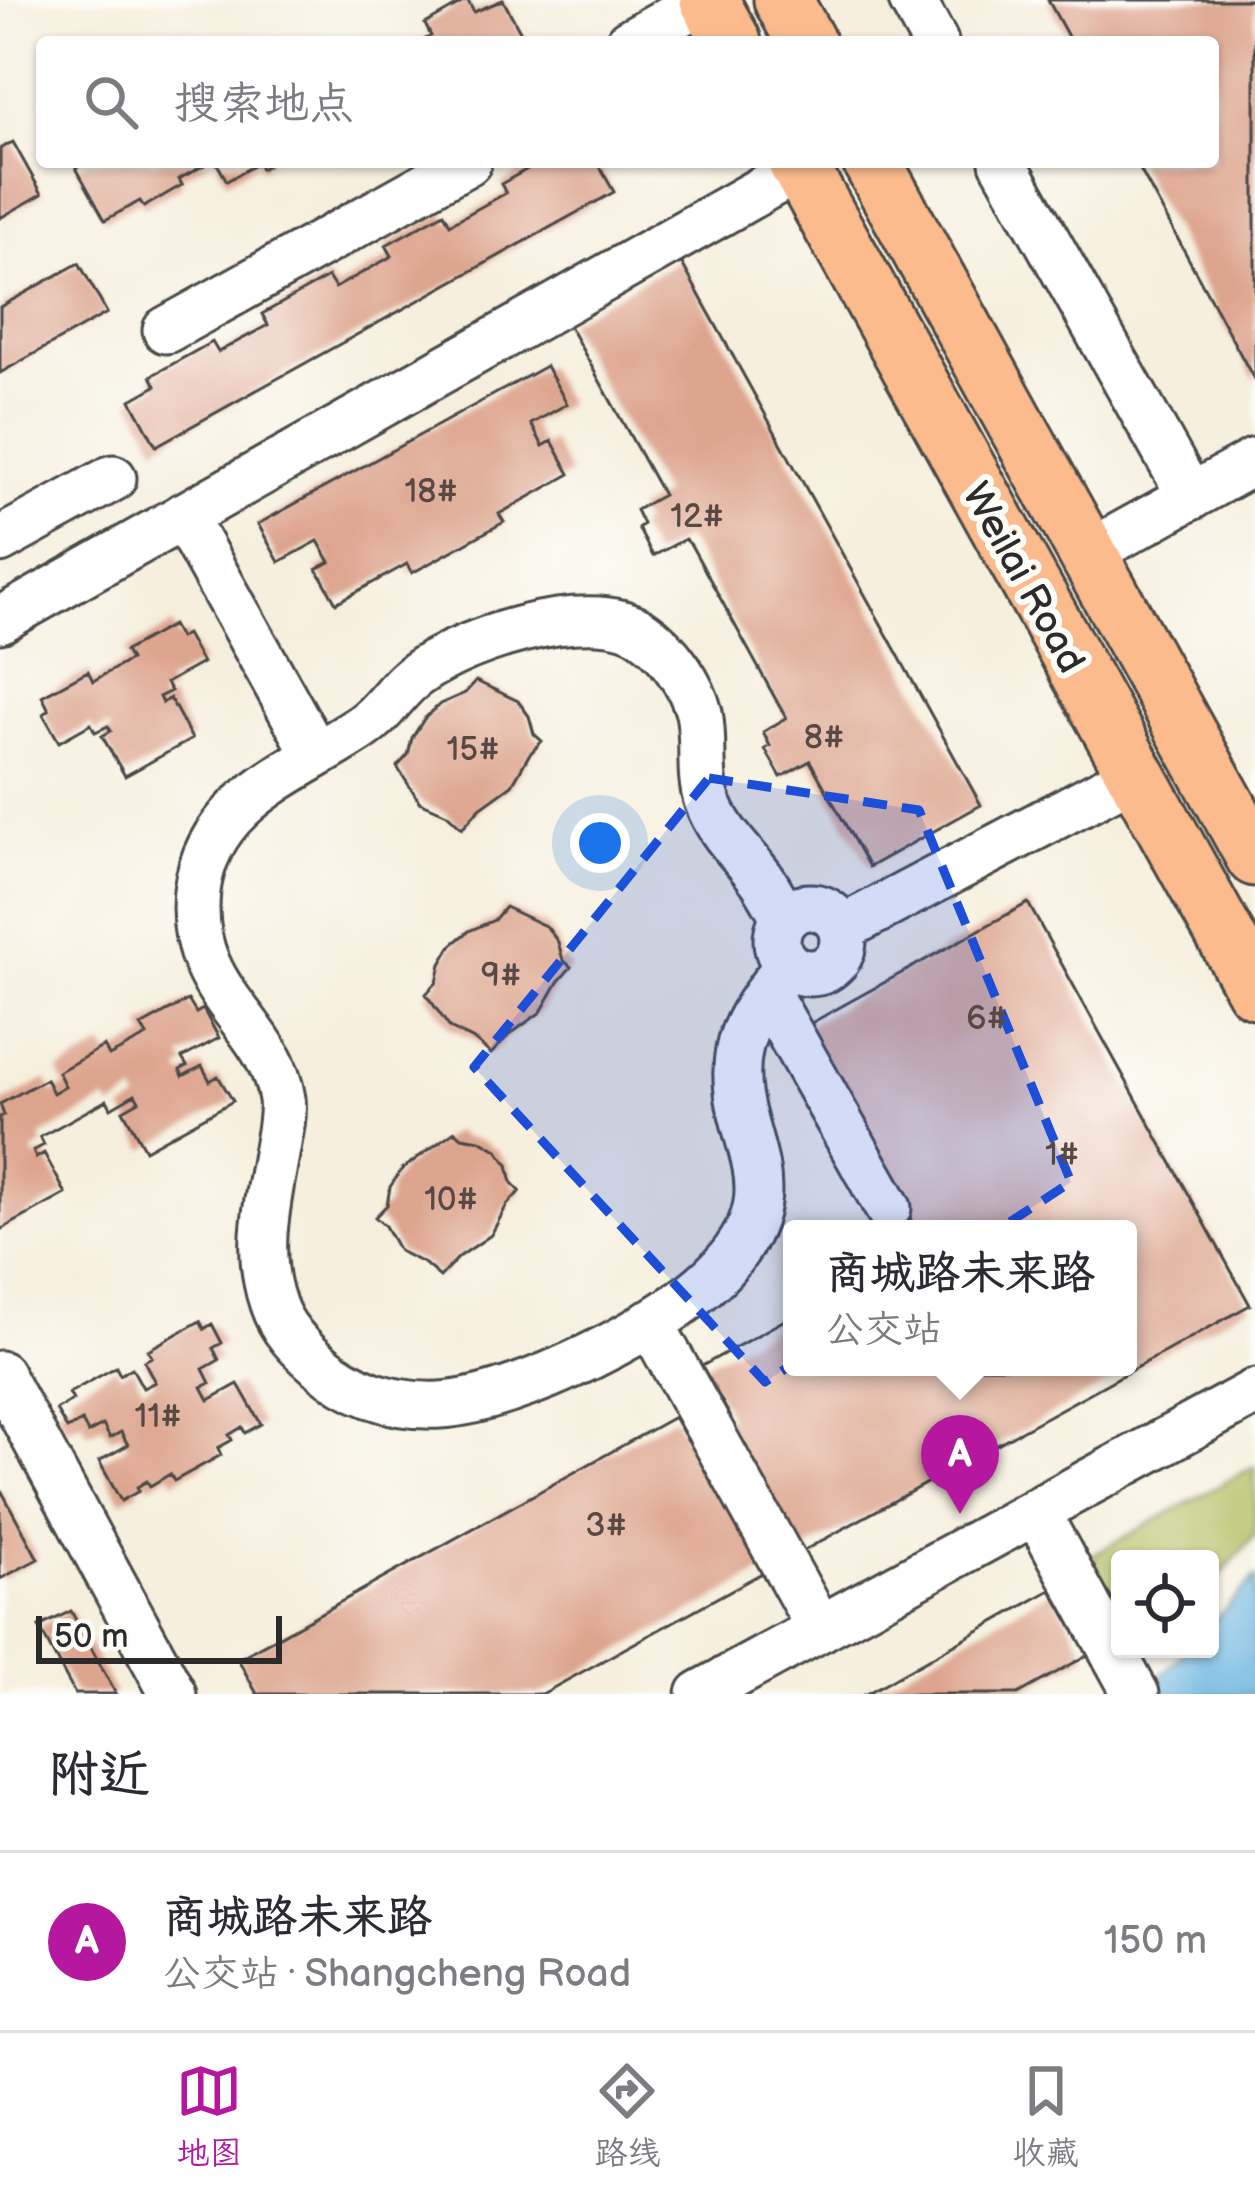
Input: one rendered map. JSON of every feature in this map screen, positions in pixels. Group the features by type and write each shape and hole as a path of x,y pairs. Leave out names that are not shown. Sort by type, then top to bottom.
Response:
{"main road":[{"path":"706,0 728,36"},
{"path":"783,0 803,36"},
{"name":"Weilai Road","path":"801,168 1255,989"},
{"name":"Weilai Road","path":"875,168 1255,857"}],"street":[{"path":"639,36 706,0"},
{"path":"912,0 932,36"},
{"path":"166,330 458,168"},
{"path":"0,620 794,168"},
{"path":"1006,168 1191,497"},
{"path":"1087,554 1255,461"},
{"path":"5,525 113,478"},
{"path":"183,516 316,755"},
{"path":"785,919 763,880 730,845 705,796 699,715 671,661 641,631 598,620 510,630 436,661 406,683 367,725 226,818 206,857 197,890 202,958 219,993 271,1066 282,1100 262,1239 264,1277 276,1313 298,1347 352,1388 404,1403 443,1405 487,1397 552,1372 690,1297 724,1266 751,1226 759,1193 759,1168 739,1095 738,1053 744,1034 778,980 830,967 843,946 841,929 829,914 805,907 785,919 777,934 778,980 888,1208"},
{"path":"841,929 1134,775"},
{"path":"650,1322 820,1629"},
{"path":"0,1373 173,1694"},
{"path":"700,1694 1255,1392"},
{"path":"1036,1511 1135,1692"}],"highlighted area":[{"path":"709,778 919,810 1071,1182 765,1382 474,1067"}],"green space":[{"path":"1255,1466 1255,1535 1219,1577 1219,1550 1111,1550 1111,1604 1088,1563 1094,1554"}],"water":[{"path":"1255,1578 1255,1694 1143,1694 1178,1658 1219,1658 1219,1616"}],"building":[{"path":"467,0 474,12 503,0 523,36 431,36 425,24"},
{"path":"1048,0 1255,0 1255,381 1139,168 1219,168 1219,36 1068,36"},
{"path":"13,142 42,194 0,218 0,149"},
{"path":"76,168 199,168 179,179 182,185 144,207 140,201 105,220"},
{"path":"219,168 249,168 227,181"},
{"path":"529,168 600,168 614,192 156,446 131,400 156,386 151,376 212,342 218,352 268,325 262,314 328,277 335,288 392,256 386,245 444,213 450,224 506,193 501,184"},
{"path":"680,260 981,805 869,867 810,761 781,777 765,749 770,746 763,732 786,718 691,545 685,539 653,556 638,528 643,524 636,510 663,495 567,322"},
{"path":"79,263 107,313 0,373 0,307"},
{"path":"546,366 567,404 531,424 543,446 552,441 570,474 499,514 504,522 412,573 407,564 336,603 317,569 330,562 318,541 279,562 258,524"},
{"path":"172,625 179,638 186,634 202,663 166,683 171,691 159,697 162,703 170,698 192,739 125,776 102,736 111,731 108,726 95,732 91,724 59,742 43,714 49,710 42,696 88,671 93,681 130,660 125,651"},
{"path":"476,681 518,701 542,741 512,785 462,828 447,814 420,802 397,767 408,755 424,719"},
{"path":"1028,903 1250,1305 1137,1367 1137,1220 911,1220 804,1027"},
{"path":"505,907 547,927 571,967 541,1012 491,1054 450,1028 426,994 437,982 452,945 494,920"},
{"path":"188,1000 196,1013 203,1009 219,1038 182,1058 187,1066 180,1070 183,1076 202,1066 210,1081 218,1076 233,1101 145,1150 123,1110 139,1101 135,1094 111,1108 107,1100 40,1137 44,1145 33,1151 36,1158 44,1153 66,1194 0,1230 0,1117 4,1115 0,1104 46,1079 53,1093 65,1086 58,1072 104,1046 109,1056 147,1036 141,1026"},
{"path":"455,1131 497,1150 520,1191 491,1235 440,1277 399,1251 375,1217 387,1205 390,1187 402,1169"},
{"path":"200,1321 204,1329 212,1324 222,1343 213,1348 219,1360 203,1369 210,1383 202,1387 209,1400 238,1384 261,1424 229,1435 232,1440 218,1448 221,1455 174,1481 170,1474 150,1486 147,1481 121,1501 99,1461 128,1445 121,1432 110,1438 103,1425 88,1433 82,1421 67,1429 56,1410 73,1400 69,1393 116,1367 120,1375 132,1368 143,1388 155,1382 144,1361 152,1357 148,1350"},
{"path":"783,1321 783,1376 1121,1376 792,1557 717,1423 730,1416 702,1366"},
{"path":"674,1417 687,1439 699,1432 773,1567 542,1694 257,1694 238,1659"},
{"path":"0,1488 38,1559 0,1579"},
{"path":"1051,1590 1088,1655 1018,1694 866,1694"},
{"path":"71,1611 116,1694 75,1694 39,1627"}],"place":[{"name":"商城路未来路","path":"960,1514"}]}
